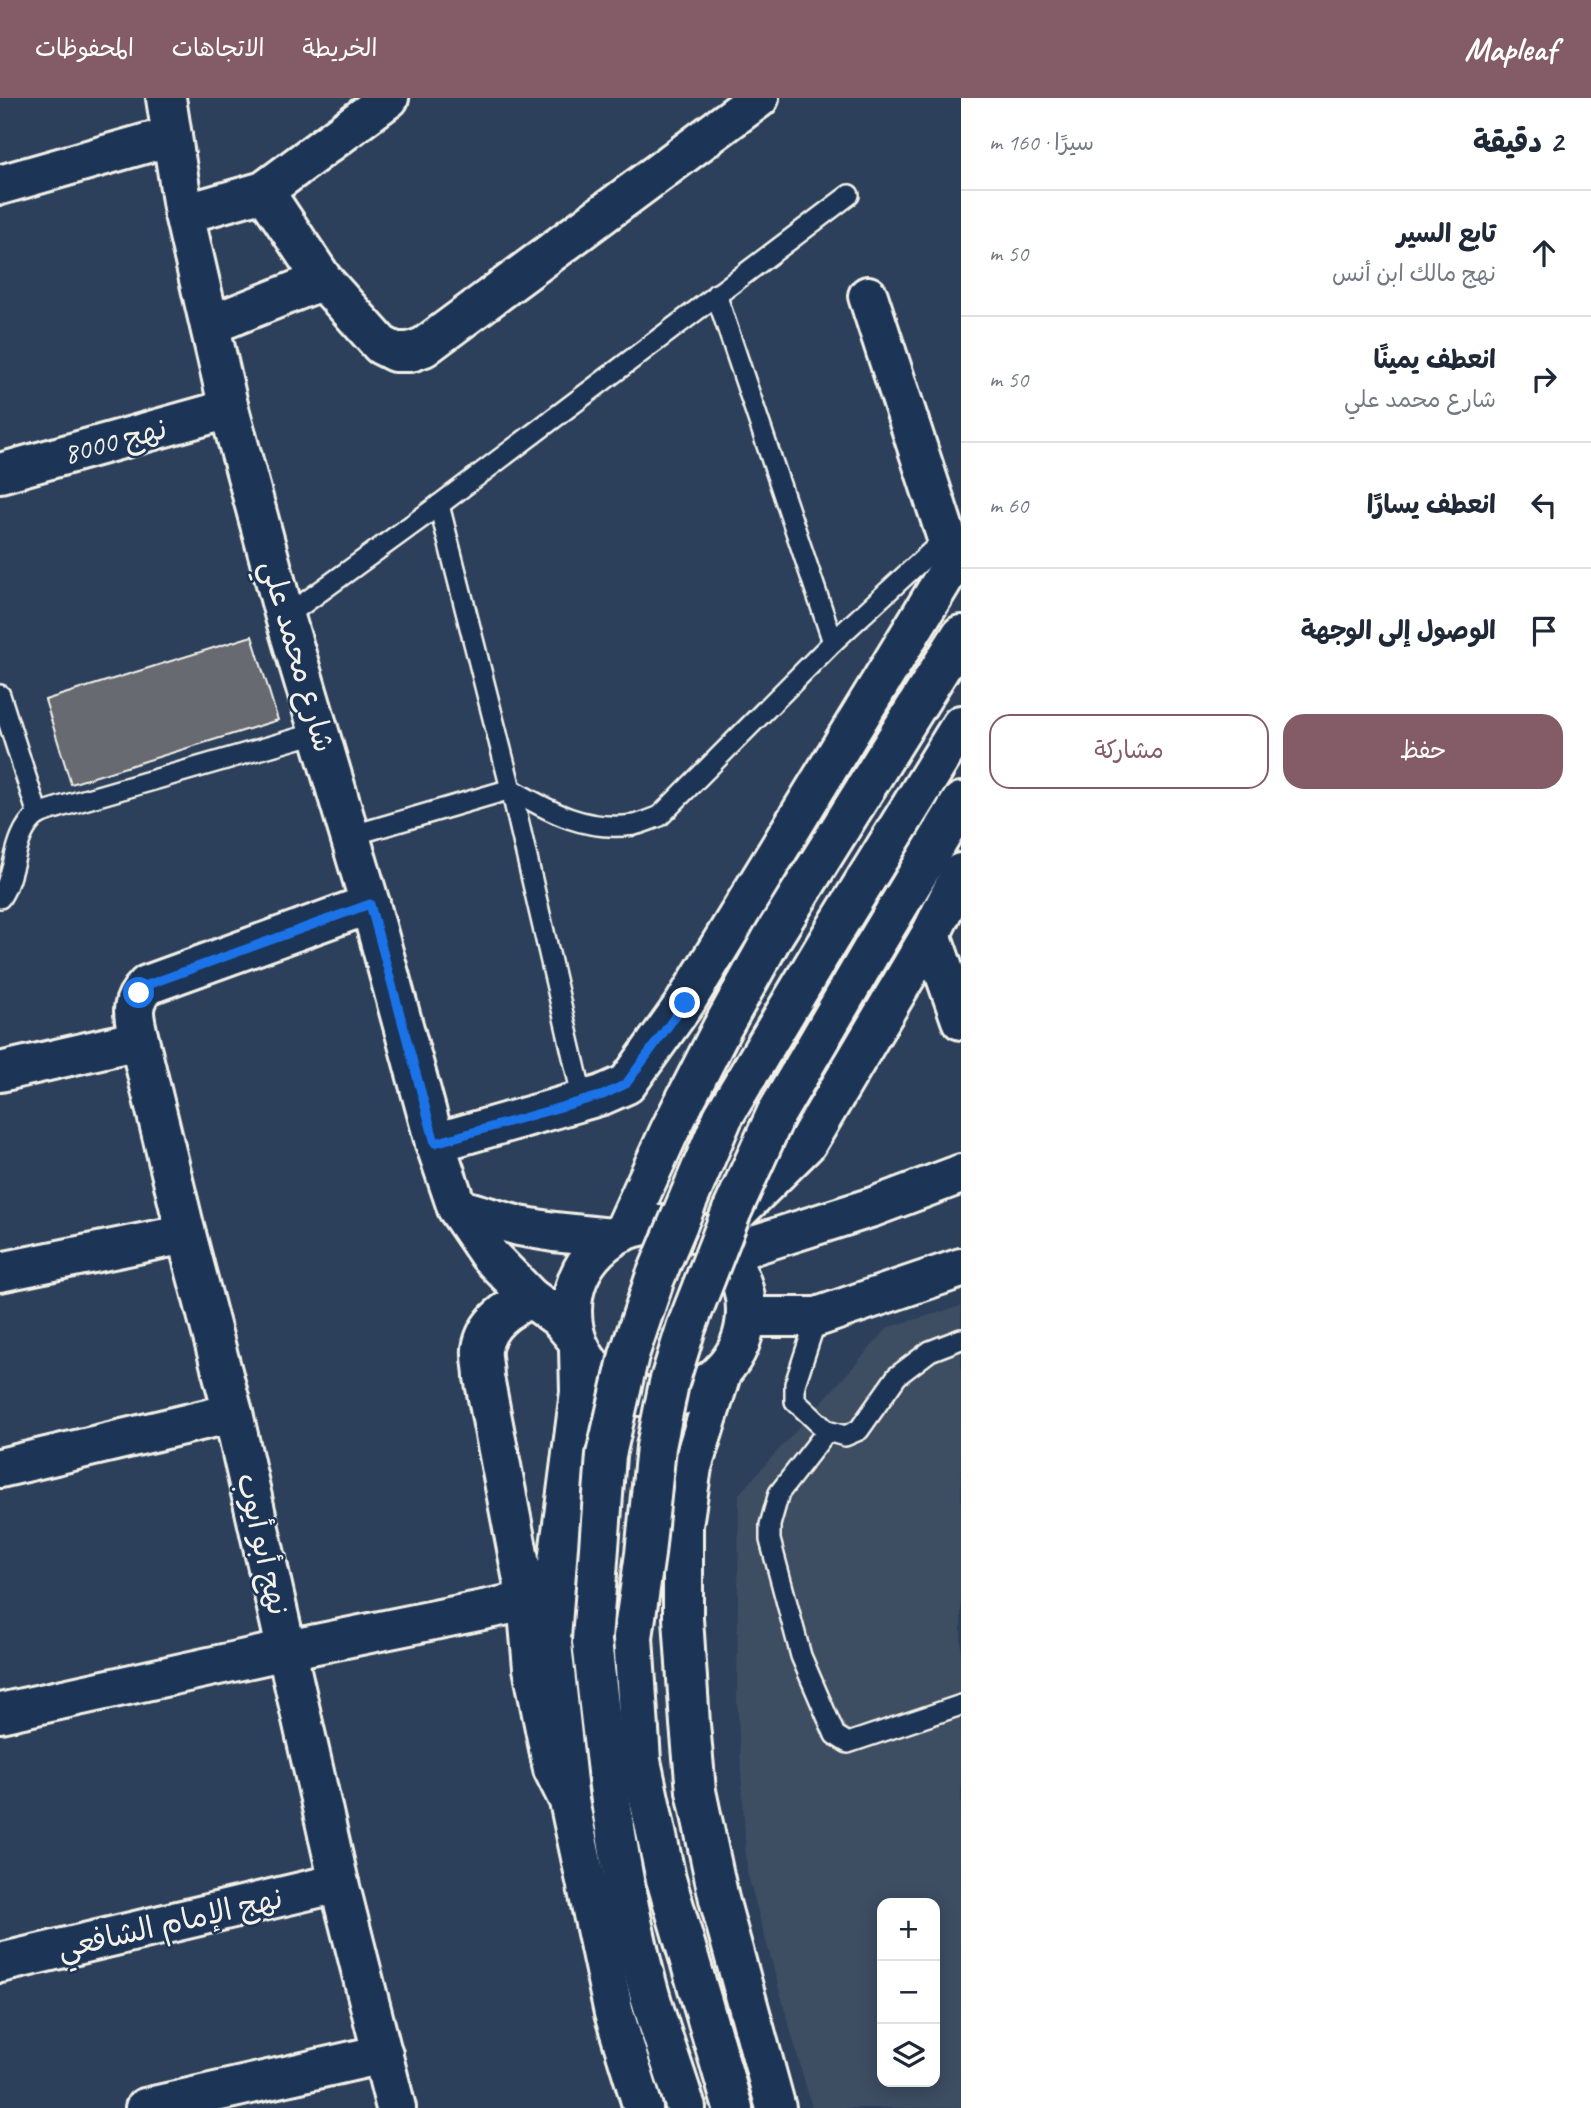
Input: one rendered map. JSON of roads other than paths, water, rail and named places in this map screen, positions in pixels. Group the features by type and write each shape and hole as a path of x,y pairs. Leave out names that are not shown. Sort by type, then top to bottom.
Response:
{"main road":[{"name":"شارع محمد علي","path":"166,98 184,214 229,409 285,617 370,904 435,1143 457,1208 489,1255 531,1298 559,1318 577,1343"},
{"path":"184,214 264,191 388,98"},
{"path":"264,191 323,280 381,345 395,352 410,352 424,347 760,98"},
{"path":"0,185 172,136"},
{"path":"211,325 323,280"},
{"path":"435,1143 603,1095 626,1084 685,1003 954,549 867,296"},
{"name":"نهج 8000","path":"0,472 229,409"},
{"path":"643,2108 614,2012 569,1801 552,1644 555,1578 580,1392 577,1343 570,1309 576,1281 590,1257 617,1234 734,1005 772,939 961,635"},
{"path":"686,2108 646,1981 617,1848 603,1752 592,1640 606,1455 629,1355 655,1278 723,1117 961,725"},
{"path":"733,2108 666,1879 641,1761 633,1637 656,1447 670,1382 686,1328 730,1213 776,1114 961,802"},
{"path":"717,1247 807,1143 931,934 961,873"},
{"name":"نهج أبو أيوب","path":"370,904 147,985 139,993 134,1011 186,1234 233,1413 339,1883 396,2108"},
{"path":"931,934 961,1020"},
{"path":"0,1072 139,1040"},
{"path":"717,1247 873,1207 961,1174"},
{"path":"457,1208 519,1226 555,1232 617,1234 645,1225 667,1224 689,1229 717,1247 737,1271 744,1290 748,1317 736,1351 722,1371 703,1387 681,1396 657,1399 633,1395 611,1385 592,1369 577,1343"},
{"path":"0,1272 186,1234"},
{"path":"748,1317 817,1317 961,1268"},
{"path":"531,1298 509,1308 492,1325 482,1348 484,1377 527,1601 533,1668 553,1769 569,1801"},
{"path":"722,1371 692,1467 683,1525 683,1618 689,1711 696,1791 719,1899 776,2108"},
{"path":"0,1468 233,1413"},
{"path":"0,1713 527,1601"},
{"name":"نهج الإمام الشافعي","path":"0,1963 339,1883"},
{"path":"145,2108 383,2054"}],"lane":[{"path":"285,617 439,505 849,195"},
{"path":"716,294 833,642"},
{"path":"439,505 510,789 583,1100"},
{"path":"350,836 510,789 554,814 591,825 635,825 660,816 833,642 954,549"},
{"path":"0,695 38,815"},
{"path":"0,898 7,887 23,832 38,815 320,733"},
{"path":"817,1317 795,1384 795,1401 827,1430 845,1436 859,1430 897,1376 930,1351 961,1339"},
{"path":"827,1430 779,1493 770,1540 801,1656 828,1723 835,1735 848,1743 961,1705"}]}
